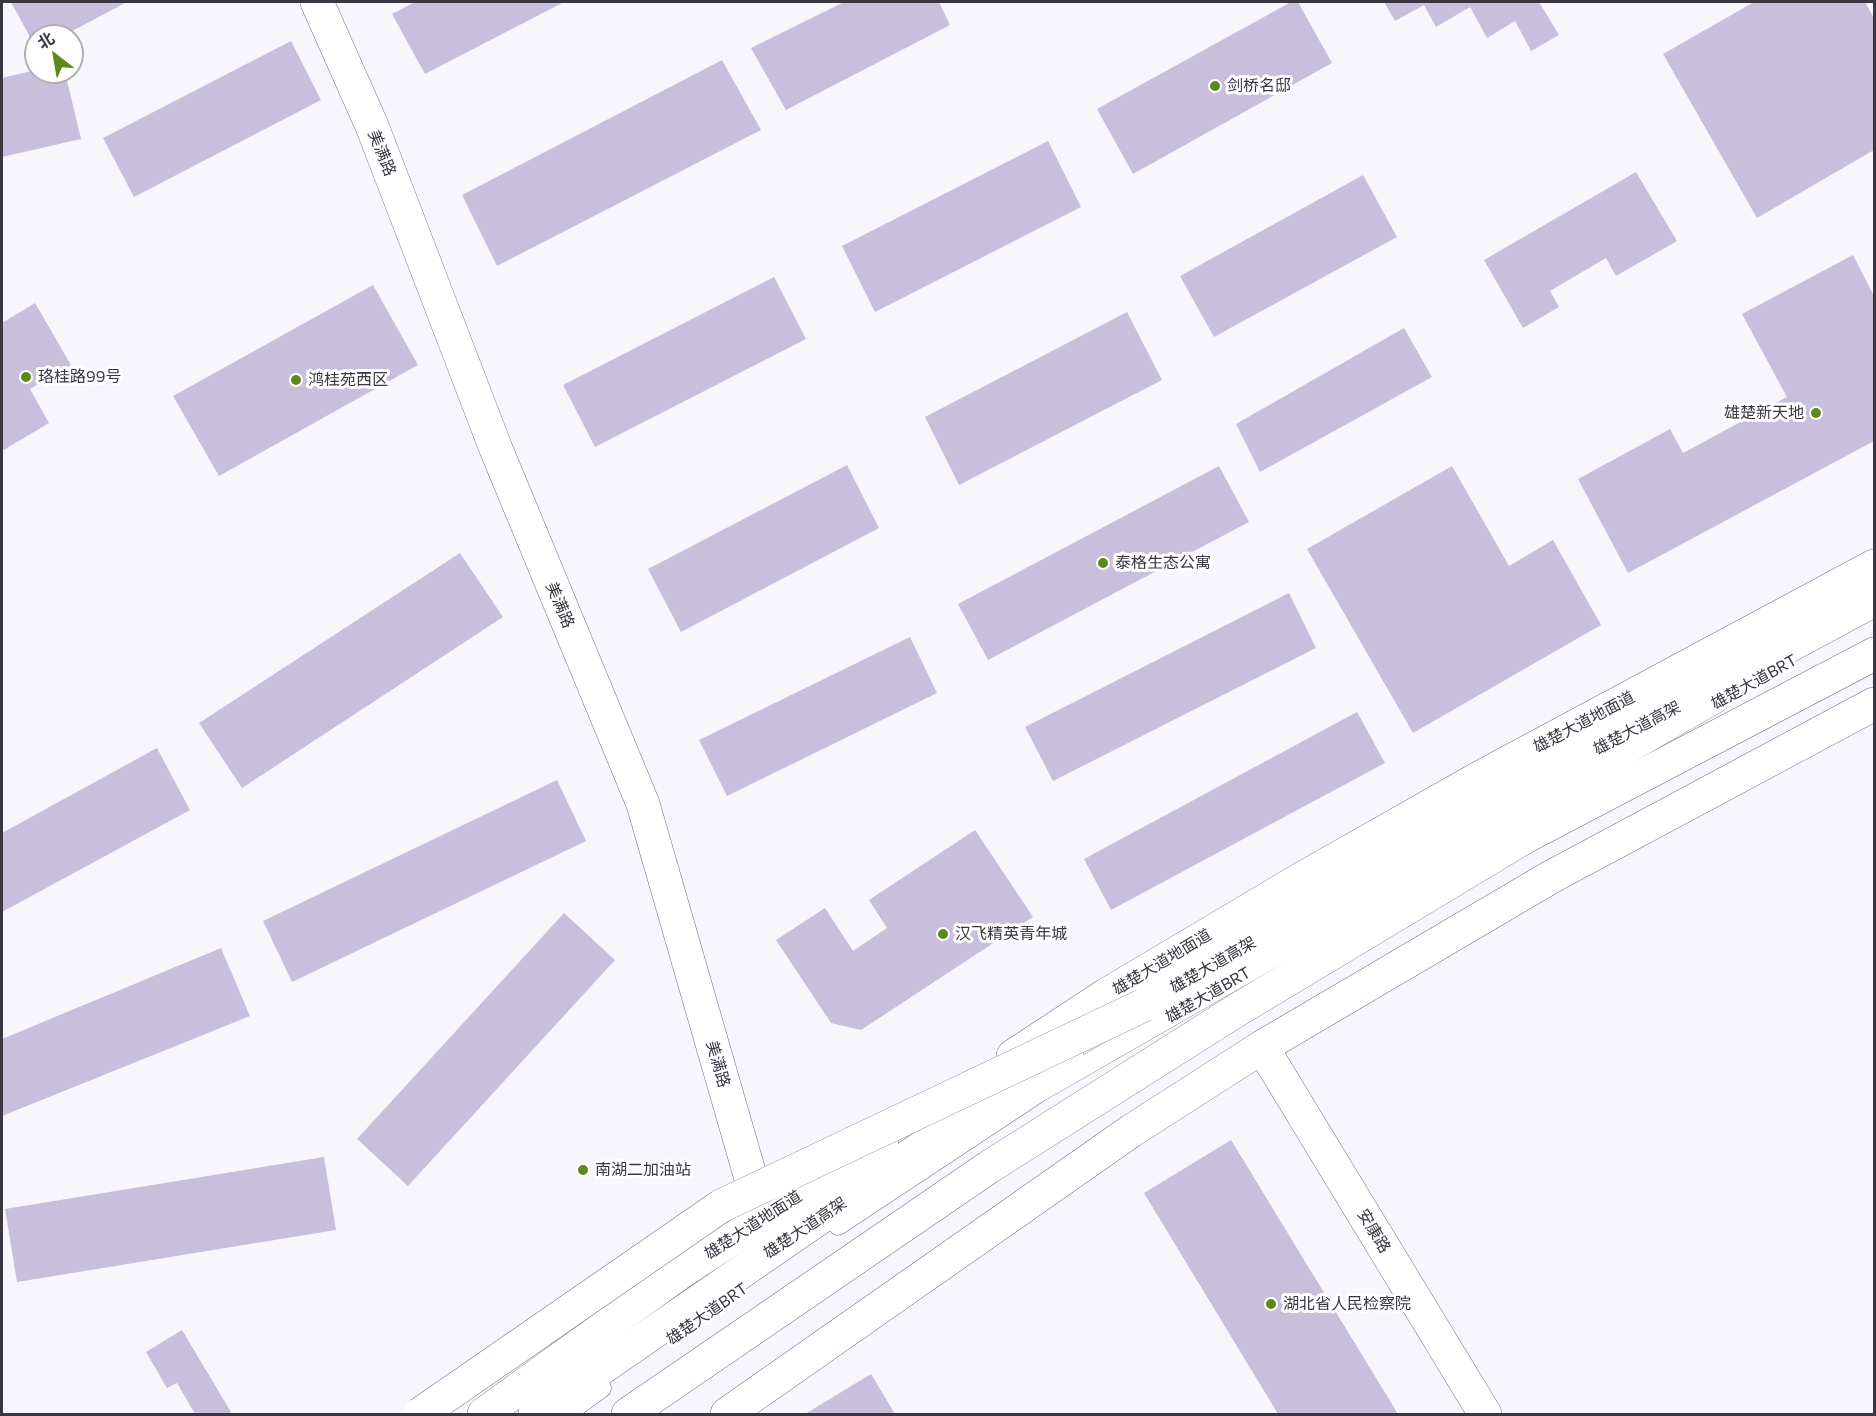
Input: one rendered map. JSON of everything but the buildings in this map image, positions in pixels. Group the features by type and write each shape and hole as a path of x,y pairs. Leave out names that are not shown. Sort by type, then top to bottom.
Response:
{"main road":[{"name":"美满路","path":"317,2 388,166 496,449 643,804 752,1182 757,1223"},
{"name":"雄楚大道地面道","path":"484,1414 678,1274 1106,994 1479,778 1875,566"},
{"name":"雄楚大道高架","path":"535,1414 950,1128 1144,1005 1499,802 1875,600"},
{"path":"628,1414 989,1167 1237,1010 1525,837 1875,654"},
{"path":"727,1414 1131,1131 1263,1047 1551,877 1875,704"},
{"path":"420,1414 721,1206 1144,1005"},
{"name":"安康路","path":"1263,1047 1485,1414"}],"lane":[{"name":"雄楚大道BRT","path":"565,1414 814,1240 1039,1092 1536,805 1875,614"}],"place":[{"name":"剑桥名邸","path":"1215,86"},
{"name":"珞桂路99号","path":"26,377"},
{"name":"鸿桂苑西区","path":"296,380"},
{"name":"雄楚新天地","path":"1816,413"},
{"name":"泰格生态公寓","path":"1103,563"},
{"name":"汉飞精英青年城","path":"943,934"},
{"name":"南湖二加油站","path":"583,1170"},
{"name":"湖北省人民检察院","path":"1271,1304"}]}
